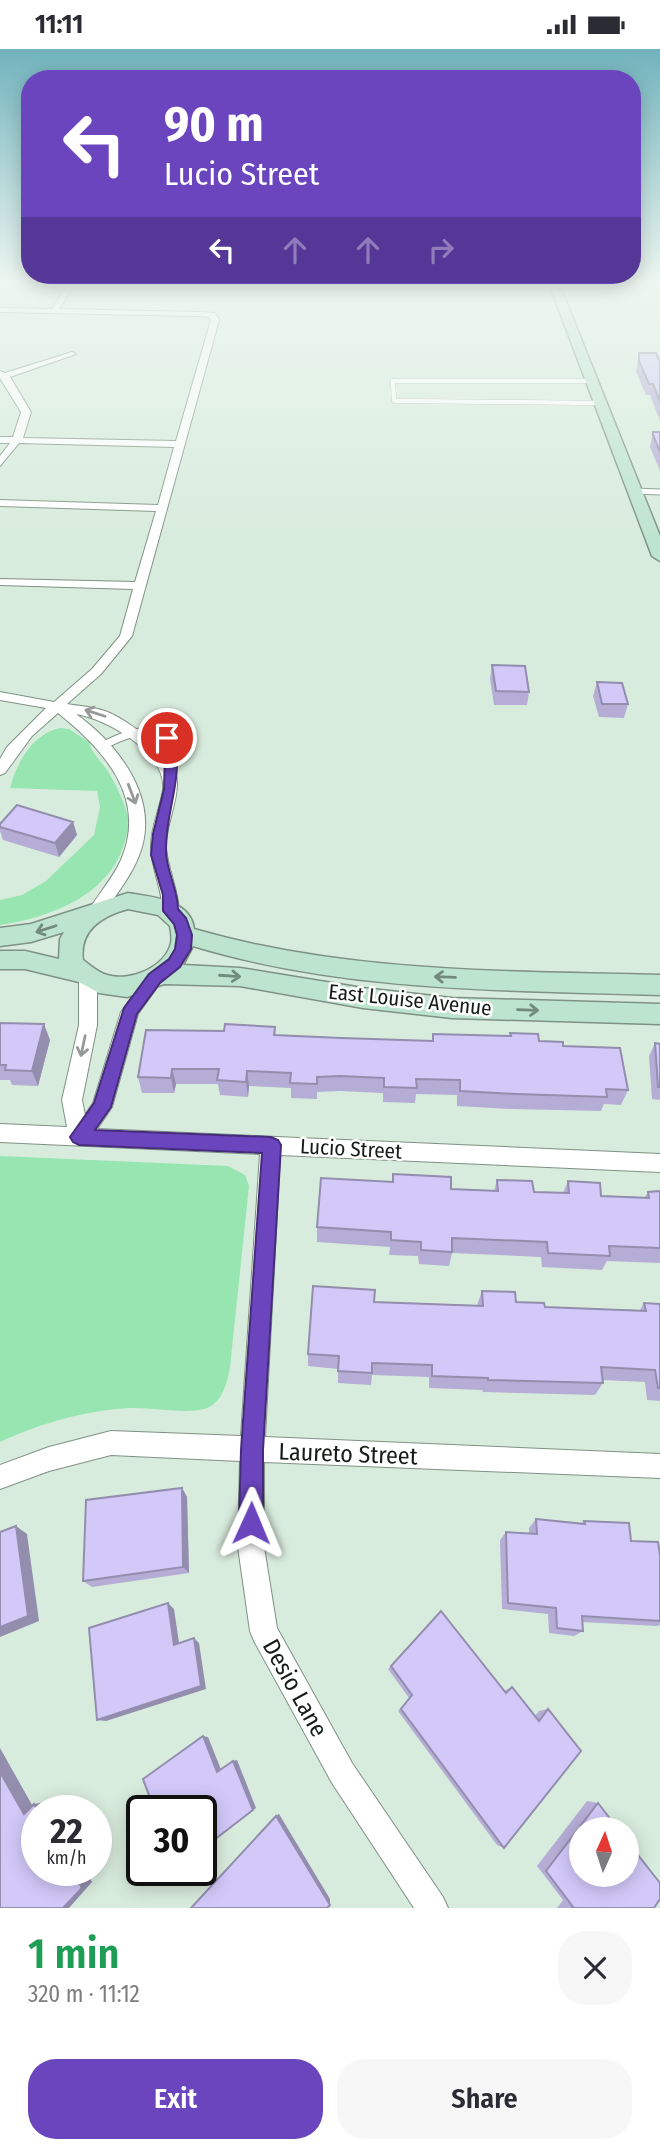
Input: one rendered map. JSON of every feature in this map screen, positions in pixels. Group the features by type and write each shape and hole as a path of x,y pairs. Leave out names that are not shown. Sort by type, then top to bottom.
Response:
{"street":[{"path":"0,463 17,440 26,412 2,375 26,368"},
{"path":"0,771 16,744 118,649 132,625 202,368"},
{"path":"587,368 660,556"},
{"path":"0,440 180,444"},
{"path":"0,503 163,508"},
{"path":"0,582 141,586"},
{"path":"0,696 80,708 100,714 131,732 159,757 170,775 170,789 158,845 162,872 170,895 170,911"},
{"path":"58,706 104,745 124,774 139,820 130,858 93,912 78,926 71,940 72,964 84,976 88,1025 72,1100 79,1137"},
{"path":"0,937 31,933 128,901 158,905 170,911 180,922 185,935 183,949 175,963 158,977 130,1012 102,1107 79,1137"},
{"name":"East Louise Avenue","path":"185,935 224,949 262,957 375,973 660,985"},
{"name":"East Louise Avenue","path":"0,960 25,960 84,976 102,985 119,986 158,977 240,977 363,998 452,1008 660,1014"},
{"name":"Lucio Street","path":"0,1133 660,1163"},
{"name":"Desio Lane","path":"271,1145 252,1450 250,1547 264,1631 342,1773 432,1908"},
{"name":"Laureto Street","path":"0,1477 49,1458 111,1443 660,1466"}],"lane":[{"path":"592,381 393,381 394,401 601,403"},
{"path":"634,491 660,492"},
{"path":"104,745 131,732"}],"green space":[{"path":"61,728 69,729 89,742 111,777 127,812 125,839 116,862 105,878 91,891 38,917 0,925 0,900 22,895 46,881 94,835 100,807 97,791 10,788 17,768 34,742"},
{"path":"0,1156 228,1166 245,1175 249,1186 230,1367 217,1401 207,1408 191,1411 131,1408 97,1411 48,1423 0,1442"}],"building":[{"path":"642,368 660,368 660,402 653,384 649,384"},
{"path":"653,432 660,432 660,452 653,435"},
{"path":"492,665 525,666 529,692 496,691"},
{"path":"597,682 622,683 628,704 602,704"},
{"path":"17,805 73,822 55,843 0,827"},
{"path":"0,1023 44,1024 32,1071 5,1070 6,1065 0,1065"},
{"path":"225,1024 275,1027 274,1035 433,1041 433,1034 538,1034 539,1041 563,1042 563,1046 620,1048 628,1090 606,1089 607,1097 516,1094 460,1091 460,1080 416,1079 417,1088 384,1087 384,1078 340,1076 317,1077 317,1084 290,1083 291,1073 247,1071 246,1082 217,1080 219,1069 172,1069 171,1078 138,1077 146,1030 224,1031"},
{"path":"655,1043 660,1044 660,1087 658,1087"},
{"path":"393,1174 451,1177 451,1189 498,1191 497,1180 532,1181 534,1192 569,1193 568,1181 600,1183 601,1196 649,1198 648,1192 660,1191 660,1248 609,1246 610,1256 548,1253 547,1242 452,1238 452,1252 421,1250 421,1242 391,1240 391,1232 317,1227 321,1178 393,1182"},
{"path":"313,1286 375,1290 374,1302 483,1306 482,1291 515,1292 516,1302 544,1303 545,1307 646,1311 644,1303 660,1304 660,1388 655,1370 601,1367 603,1383 432,1376 432,1365 372,1363 372,1373 338,1371 339,1356 308,1354"},
{"path":"182,1488 183,1567 83,1581 86,1500"},
{"path":"536,1519 585,1524 584,1521 629,1523 631,1541 658,1542 660,1621 582,1616 583,1631 557,1628 556,1608 508,1603 506,1532 537,1534"},
{"path":"16,1526 28,1616 0,1627 0,1532"},
{"path":"168,1603 174,1645 194,1638 201,1686 97,1720 89,1628"},
{"path":"441,1611 506,1693 512,1687 539,1721 548,1709 581,1751 504,1848 401,1709 412,1695 391,1666"},
{"path":"203,1736 217,1772 233,1761 253,1810 217,1838 217,1795 149,1795 143,1779"},
{"path":"0,1772 21,1809 21,1886 82,1888 63,1908 0,1908"},
{"path":"598,1803 609,1817 587,1817"},
{"path":"276,1816 330,1905 327,1908 191,1908 211,1886 217,1886 217,1880"},
{"path":"569,1841 569,1887 639,1887 639,1856 660,1883 660,1899 654,1908 572,1908 546,1871"}],"route":[{"path":"167,738 171,744 172,755 170,789 158,845 162,872 170,895 170,911 180,922 185,935 183,949 175,963 154,979 130,1012 102,1107 79,1137 271,1145 252,1450 251,1523"}]}
